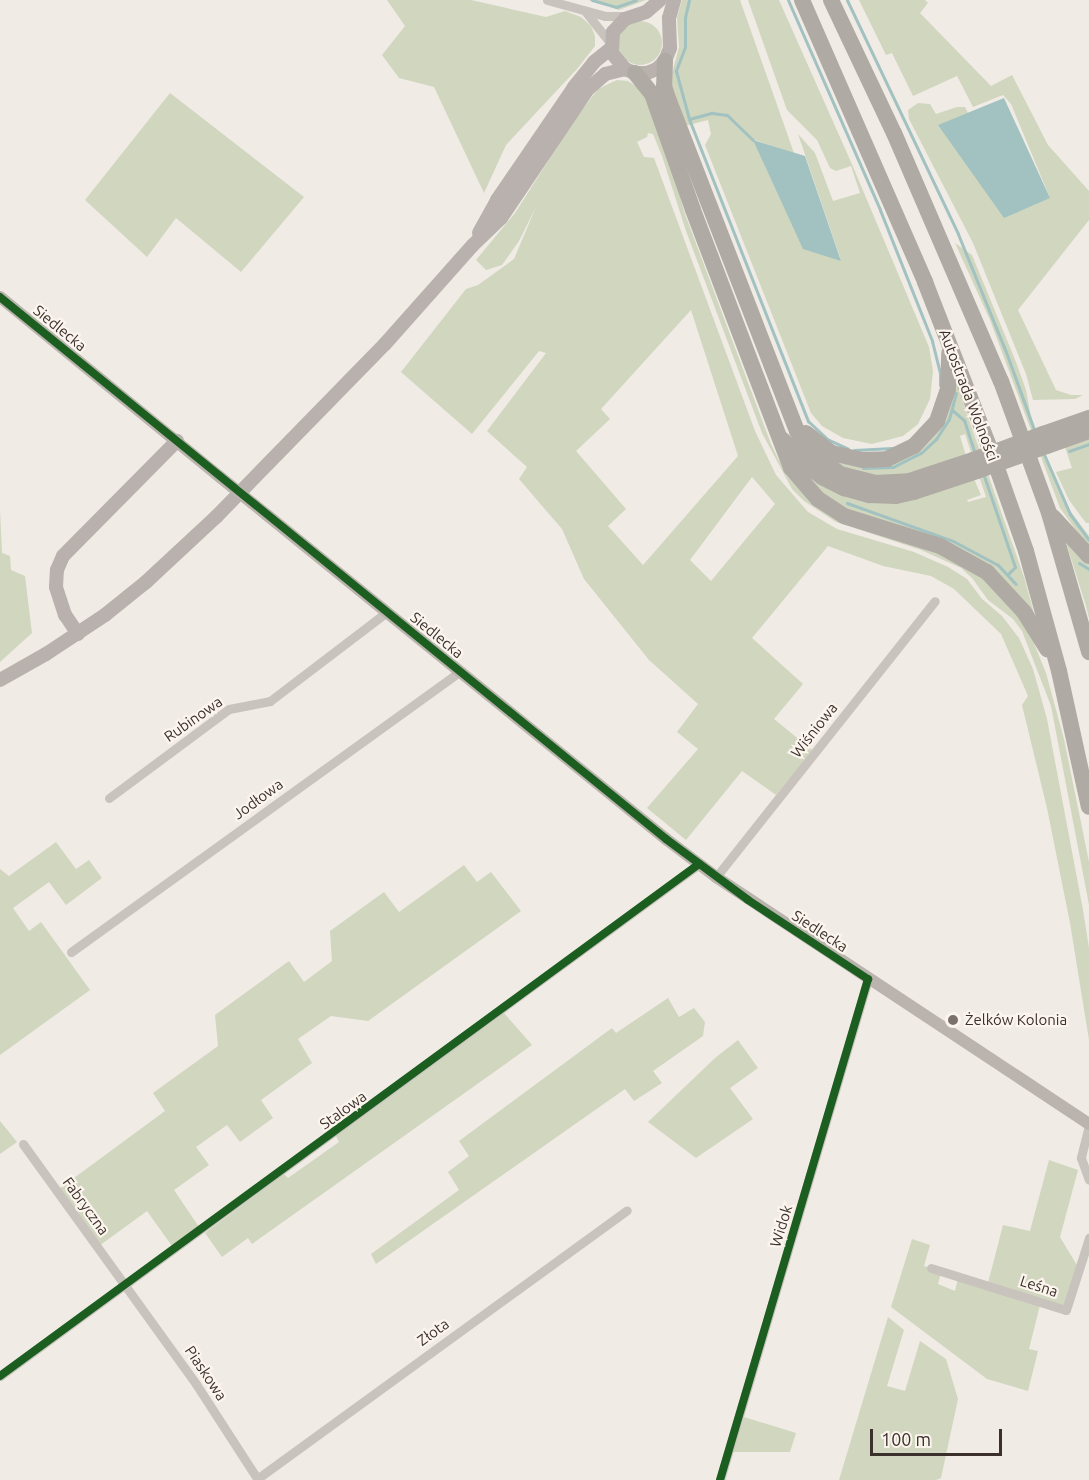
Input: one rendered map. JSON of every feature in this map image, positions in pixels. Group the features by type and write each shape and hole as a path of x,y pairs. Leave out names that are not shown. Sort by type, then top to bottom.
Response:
{"highway":[{"name":"Autostrada Wolności","path":"802,0 830,60 949,343 991,451 1022,540 1059,671 1089,807"},
{"path":"831,0 894,133 1001,381 1049,513 1089,652"},
{"path":"665,61 664,86 669,101 799,437 815,456 840,474 861,481 891,483 909,481 975,466"},
{"path":"630,71 652,94 693,210 791,468 810,492 831,508 855,520 940,546 987,572 1024,612 1059,671"},
{"path":"794,422 821,446 847,458 874,461 901,454 914,446 937,421 948,389 949,343"},
{"path":"778,435 803,463 822,477 844,488 869,495 896,496 914,492 1045,440 1089,418"},
{"path":"1045,440 1089,431"},
{"path":"1049,513 1089,556"}],"main road":[{"path":"630,71 614,58 611,46 616,27 651,9 660,0"},
{"path":"0,680 78,634 147,582 216,517 424,302 473,245 501,218 588,89 605,74 652,71 665,61 670,48 669,18 674,0"},
{"path":"636,15 661,22 669,34"},
{"path":"473,245 496,200 550,120 594,62 611,46"},
{"name":"Siedlecka","path":"0,297 716,877 1089,1124"},
{"path":"78,634 66,615 56,587 57,570 63,556 177,441"}],"street":[{"path":"547,0 606,16 636,15"},
{"path":"584,9 611,46"},
{"name":"Wiśniowa","path":"716,877 935,601"},
{"name":"Rubinowa","path":"109,798 229,709 270,701 387,612"},
{"name":"Jodłowa","path":"71,952 461,671"},
{"name":"Stalowa","path":"0,1376 699,864"},
{"name":"Widok","path":"720,1480 868,979"},
{"path":"1089,1124 1081,1158 1089,1180"},
{"name":"Fabryczna","path":"23,1144 124,1286"},
{"name":"Złota","path":"258,1479 627,1210"},
{"name":"Leśna","path":"931,1268 1066,1310 1089,1238"},
{"name":"Piaskowa","path":"124,1286 196,1384 258,1479"}],"green space":[{"path":"387,0 471,0 546,17 565,11 581,17 591,26 595,36 595,46 577,69 506,145 484,193 434,87 399,78 382,55 405,26"},
{"path":"588,0 646,0 619,10"},
{"path":"682,0 740,0 794,153 754,140 841,260 798,134 815,153 833,201 860,193 851,166 836,171 830,168 817,140 787,110 748,0 779,0 851,162 929,347 933,371 930,399 918,424 903,436 872,444 843,438 822,426 811,413 705,145 711,134 708,120 685,126 670,80 679,47 677,17"},
{"path":"859,0 925,0 928,3 920,13 991,86 1012,75 1048,145 1089,191 1089,220 1018,310 1056,390 1071,395 1083,395 1075,399 1033,400 1026,374 973,243 909,119 908,110 918,103 930,104 936,114 957,107 965,107 968,113 939,125 1050,198 1011,104 1003,95 973,107 957,76 913,96 892,53 886,55"},
{"path":"640,21 655,28 662,43 655,58 640,65 625,58 618,43 625,28"},
{"path":"617,80 628,81 642,90 673,171 685,214 771,444 786,475 813,503 939,552 975,572 1007,600 1031,636 1046,673 1064,739 1089,862 1089,905 1051,706 1022,631 1013,619 988,600 972,578 961,568 921,550 836,522 804,501 792,489 762,433 686,231 662,156 653,134 648,133 647,137 637,142 644,157 654,158 755,431 776,475 808,512 837,529 914,552 948,567 967,579 982,599 1002,616 1019,638 1033,669 1047,719 1083,910 1089,948 1089,1040 1070,923 1047,808 1022,705 1028,696 1001,634 954,589 931,576 883,566 828,546 752,638 803,684 774,719 812,750 776,795 742,771 686,840 647,808 698,749 677,732 698,704 649,660 584,579 562,529 519,479 527,467 487,431 546,353 539,351 472,434 401,372 466,289 478,285 514,259 536,207 519,241 502,265 486,270 476,260 515,213 573,122 598,89","holes":["691,310 738,456 643,565 608,526 626,509 576,451 610,419 601,409","752,477 775,504 711,581 690,560"]},
{"path":"170,93 304,197 241,272 176,218 147,257 85,200"},
{"path":"955,243 972,255 1016,362 1026,390 1032,423 1045,457 1068,508 1089,536 1089,548 1060,508 990,320"},
{"path":"954,377 1024,577 1037,624 1011,588 828,499 792,459 820,482 974,479 981,495 967,500 968,502 986,497 965,434 960,436 966,456 906,475 860,475 831,461 831,457 914,453"},
{"path":"1089,437 1089,523 1086,523 1069,500 1056,472 1072,468 1065,447"},
{"path":"0,509 2,553 10,556 11,570 25,576 32,633 0,662"},
{"path":"1064,536 1089,562 1089,618 1086,606"},
{"path":"56,842 76,869 89,860 102,878 66,905 49,882 13,908 29,931 41,922 90,990 0,1055 0,869 9,876"},
{"path":"464,865 477,882 491,872 521,911 368,1021 331,1016 298,1039 312,1063 261,1100 273,1118 240,1142 227,1125 196,1147 209,1165 174,1190 199,1227 172,1246 147,1211 99,1246 59,1189 165,1111 153,1093 218,1046 215,1015 289,961 304,982 332,961 330,931 384,892 399,912"},
{"path":"668,998 679,1017 694,1008 705,1022 703,1036 653,1071 662,1083 634,1101 625,1089 376,1264 371,1254 459,1190 448,1172 469,1156 459,1141 612,1028 616,1033"},
{"path":"504,1013 532,1045 252,1244 248,1238 222,1257 205,1233 284,1174 288,1178 339,1142 336,1136"},
{"path":"738,1040 758,1068 730,1088 753,1119 696,1158 648,1122 715,1058"},
{"path":"0,1121 17,1142 0,1154"},
{"path":"1049,1160 1078,1170 1060,1237 1078,1267 1065,1308 988,1283 1003,1225 1030,1231"},
{"path":"912,1239 930,1245 924,1266 941,1272 938,1284 955,1291 958,1278 1040,1305 1029,1349 1038,1351 1028,1391 987,1379 891,1307"},
{"path":"888,1317 904,1330 887,1386 905,1391 920,1341 946,1359 958,1399 941,1478 936,1480 839,1480"},
{"path":"744,1417 796,1433 790,1452 733,1452"}],"water":[{"path":"1004,98 1050,198 1004,218 938,125"},
{"path":"753,140 805,156 841,261 803,249"}],"waterway":[{"path":"592,0 616,7 636,0"},
{"path":"689,0 685,17 685,47 676,71 689,119 808,421 827,439 848,449"},
{"path":"788,0 880,210 932,341 940,372 940,385"},
{"path":"847,0 958,234 1006,352 1035,432"},
{"path":"689,119 712,113 727,115 753,140"},
{"path":"863,468 893,467 921,453 936,439 949,419 956,393"},
{"path":"952,410 964,420 975,453"},
{"path":"1069,451 1089,444"},
{"path":"854,450 892,448"},
{"path":"1043,452 1070,514 1089,540"},
{"path":"984,476 1015,567 1008,574"},
{"path":"847,503 953,541 998,565 1016,584"},
{"path":"1079,563 1089,569"}],"cycle path":[{"path":"0,297 666,839 748,900 868,979 720,1480"},
{"path":"0,1376 699,864"}],"place":[{"name":"Żelków Kolonia","path":"953,1020"}]}
